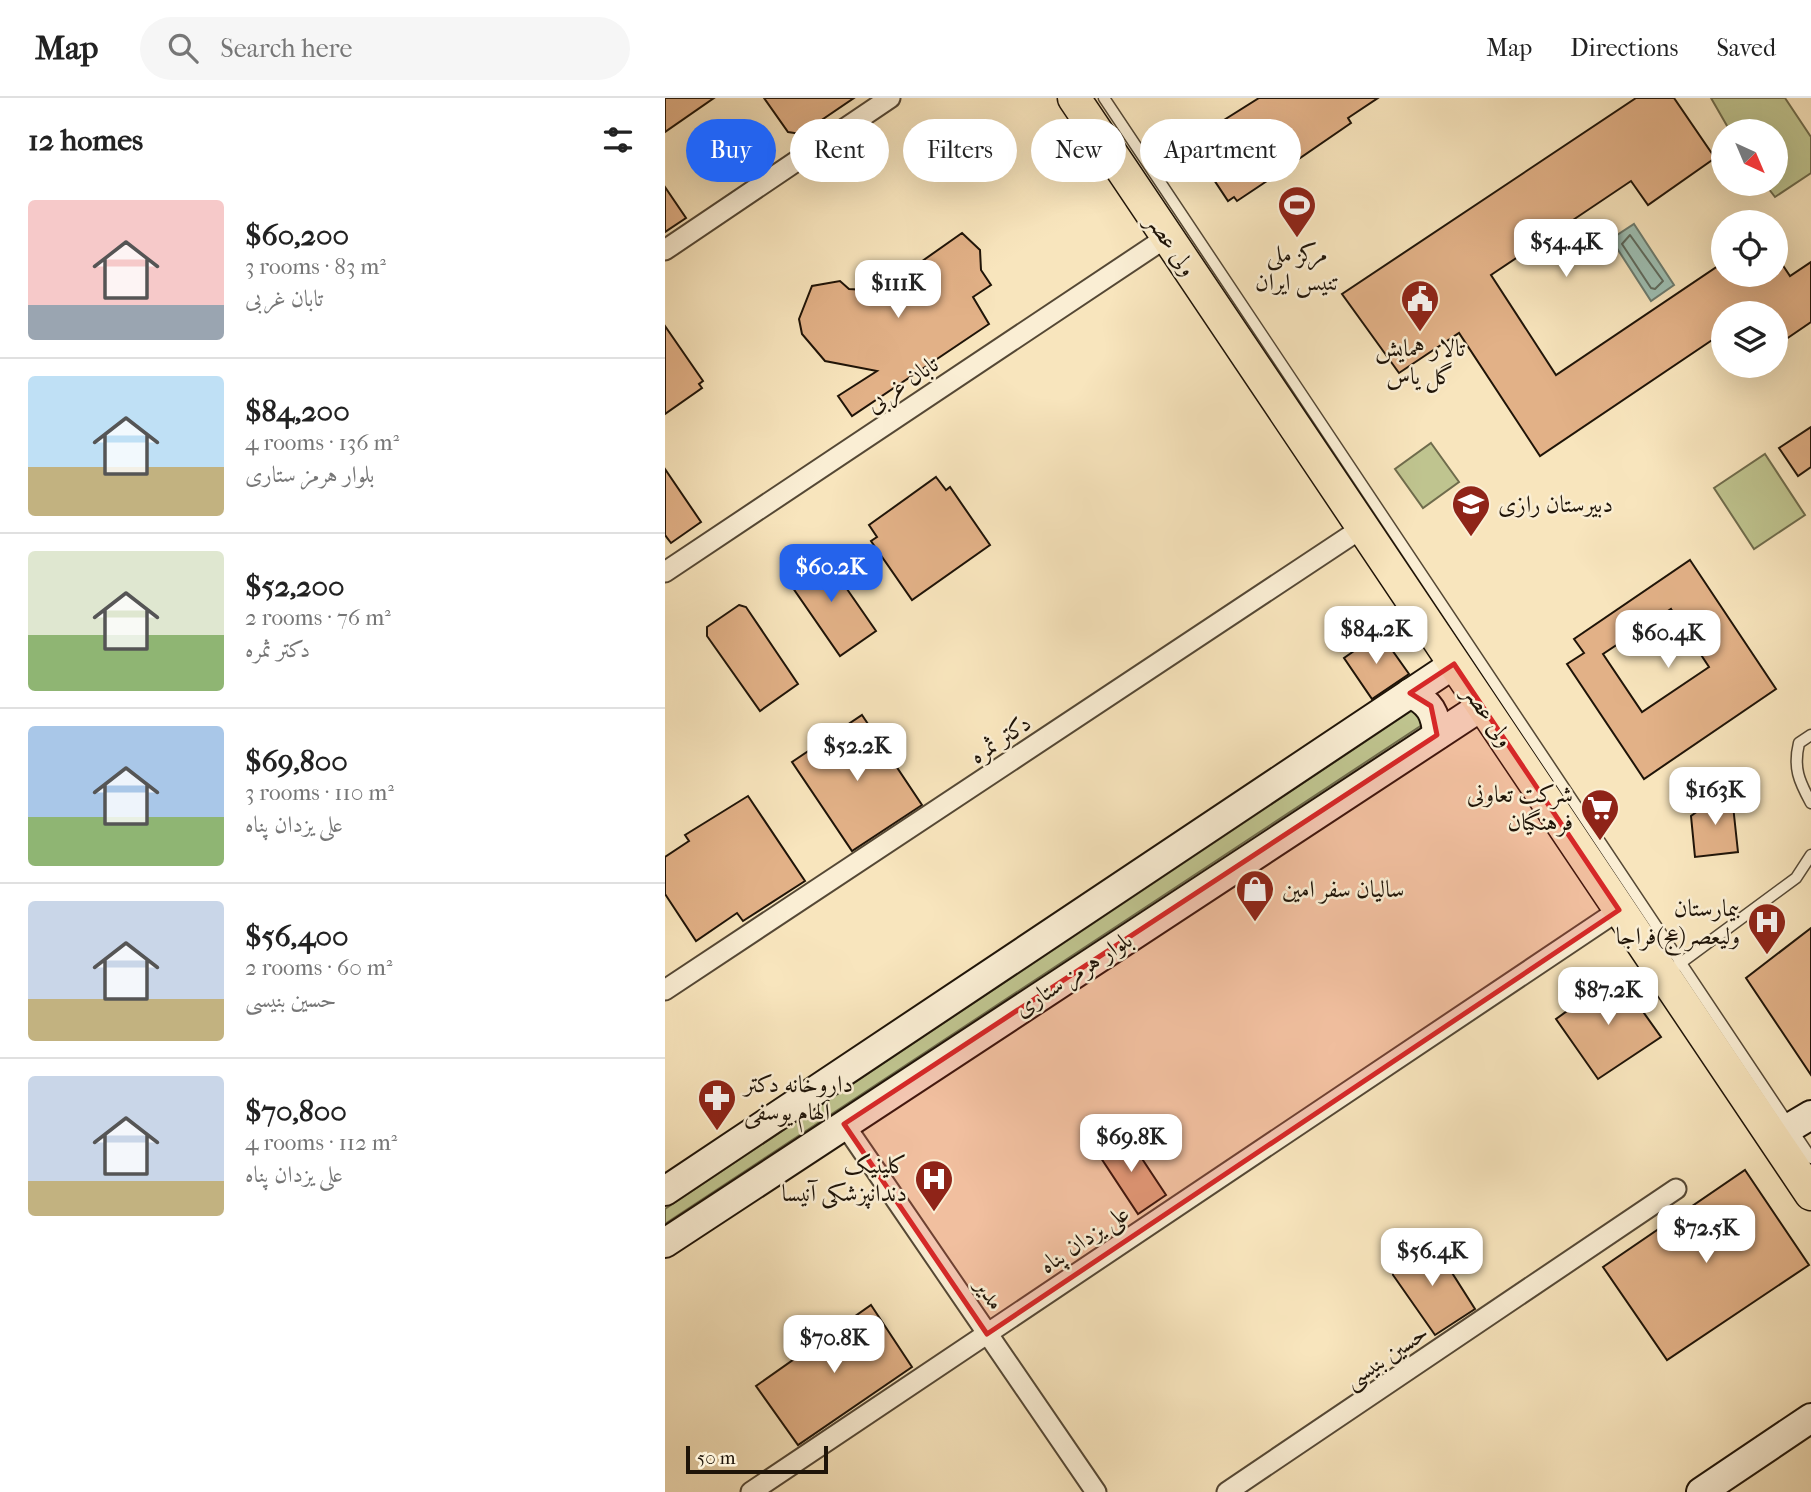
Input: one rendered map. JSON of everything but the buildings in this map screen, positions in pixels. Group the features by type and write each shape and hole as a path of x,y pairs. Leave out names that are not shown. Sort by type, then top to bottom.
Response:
{"main road":[{"name":"ولی عصر","path":"1073,98 1619,910 1672,969 1792,1127 1811,1194"}],"street":[{"path":"665,250 890,98"},
{"name":"تابان غربی","path":"665,572 1167,237"},
{"name":"دکتر ثمره","path":"665,990 1362,528"},
{"name":"بلوار هرمز ستاری","path":"665,1191 1454,664"},
{"path":"1410,693 1431,706 1436,719 1437,735"},
{"name":"بلوار هرمز ستاری","path":"665,1243 1482,706"},
{"name":"علی یزدان پناه","path":"751,1492 1619,910"},
{"name":"مدیر","path":"844,1124 1096,1492"},
{"name":"حسین بنیسی","path":"1227,1492 1676,1189"},
{"path":"1701,1492 1811,1418"}],"lane":[{"path":"1104,98 1672,969 1796,878 1811,855"},
{"path":"1811,735 1799,743 1794,761 1798,780 1811,803"},
{"path":"1792,1127 1811,1158"}],"highlighted area":[{"path":"1454,664 1619,910 987,1334 844,1124 1437,735 1431,706 1410,693"}],"green space":[{"path":"1711,98 1785,98 1811,137 1811,173 1789,188 1789,119 1723,119"},
{"path":"1431,443 1459,482 1423,508 1395,469"},
{"path":"1765,454 1805,515 1754,549 1714,488"},
{"path":"1414,709 1426,715 1422,725 665,1224 665,1209"}],"water":[{"path":"1634,224 1674,285 1651,301 1611,239"}],"place":[{"name":"مرکز ملی تنیس ایران","path":"1297,239"},
{"name":"تالار همایش گل یاس","path":"1420,333"},
{"name":"دبیرستان رازی","path":"1471,538"},
{"name":"شرکت تعاونی فرهنگیان","path":"1600,842"},
{"name":"سالیان سفر امین","path":"1255,923"},
{"name":"بیمارستان ولیعصر(عج)فراجا","path":"1767,956"},
{"name":"داروخانه دکتر الهام یوسفی","path":"717,1132"},
{"name":"کلینیک دندانپزشکی آنیسا","path":"934,1213"}]}
